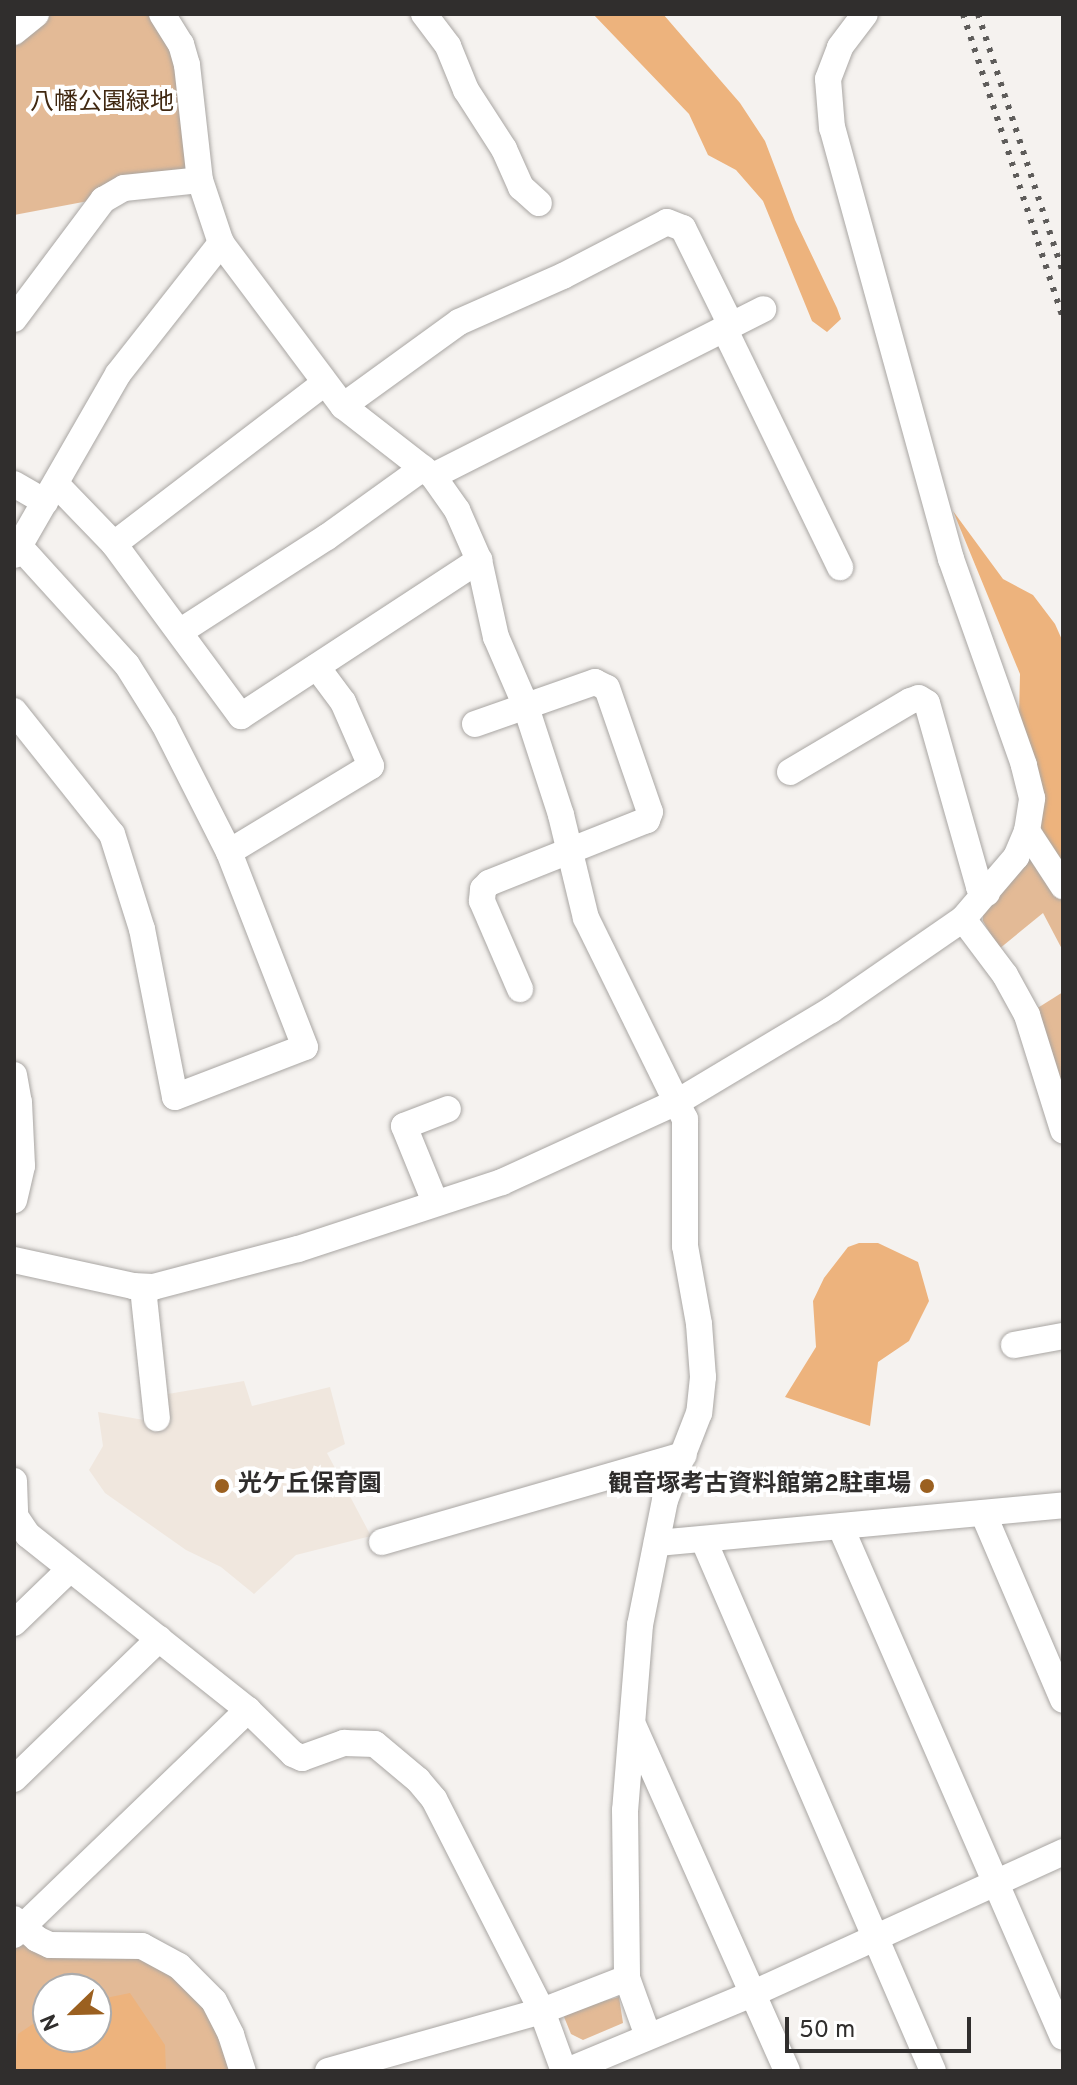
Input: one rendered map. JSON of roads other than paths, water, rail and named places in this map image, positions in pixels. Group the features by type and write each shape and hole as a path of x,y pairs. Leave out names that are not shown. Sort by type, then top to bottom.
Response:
{"street":[{"path":"14,32 36,14"},
{"path":"162,14 181,44 187,65 200,180 221,243 323,384 343,406 428,472 457,510 479,560 496,637 525,704 561,815 567,850 586,918 679,1101 685,1119 685,1246 699,1324 703,1377 699,1413 665,1500 640,1625 625,1810 627,1978 648,2036"},
{"path":"424,14 448,46 466,90 504,149 521,187 539,203"},
{"path":"14,1260 143,1288 298,1249 502,1182 679,1101 831,1010 963,919 1016,857 1027,831 1032,798 1024,765 951,559 832,128 828,79 840,47 865,14"},
{"path":"14,319 103,200 124,188 200,180"},
{"path":"343,406 459,322 563,276 667,222 683,228 840,567"},
{"path":"14,711 112,834 142,929 175,1097 305,1047 229,852 164,724 127,665 16,551 118,374 221,243"},
{"path":"181,631 428,472 763,309"},
{"path":"114,544 323,384"},
{"path":"14,484 51,493 114,544 241,716 479,560"},
{"path":"229,852 371,766 343,702 317,667"},
{"path":"475,724 595,682 607,688 650,812 647,820 567,850 489,883 483,889 482,901 520,989"},
{"path":"790,772 919,698 927,703 979,887 987,893"},
{"path":"1027,831 1063,886"},
{"path":"963,919 1005,975 1027,1015 1063,1130"},
{"path":"14,1075 19,1102 22,1166 14,1200"},
{"path":"435,1202 404,1126 448,1109"},
{"path":"143,1288 157,1418"},
{"path":"1014,1345 1063,1336"},
{"path":"382,1542 684,1455"},
{"path":"14,1481 15,1516 20,1527 248,1710 293,1754 309,1757 344,1743 375,1744 418,1780 434,1799 542,2011 565,2071 754,1993 1063,1852"},
{"path":"657,1543 1063,1505"},
{"path":"983,1513 1063,1700"},
{"path":"841,1528 997,1881 1057,2007 1063,2037"},
{"path":"704,1541 933,2071"},
{"path":"14,1623 70,1569"},
{"path":"14,1779 159,1639"},
{"path":"243,2071 231,2035 214,2001 179,1966 142,1946 50,1945 17,1927 248,1710"},
{"path":"632,1723 787,2071"},
{"path":"328,2071 542,2011 627,1978"}],"railway":[{"path":"963,14 1063,319"},
{"path":"978,14 1063,272"}],"place":[{"name":"光ケ丘保育園","path":"222,1486"},
{"name":"観音塚考古資料館第2駐車場","path":"927,1486"}],"park label":[{"name":"八幡公園緑地","path":"102,104"}]}
